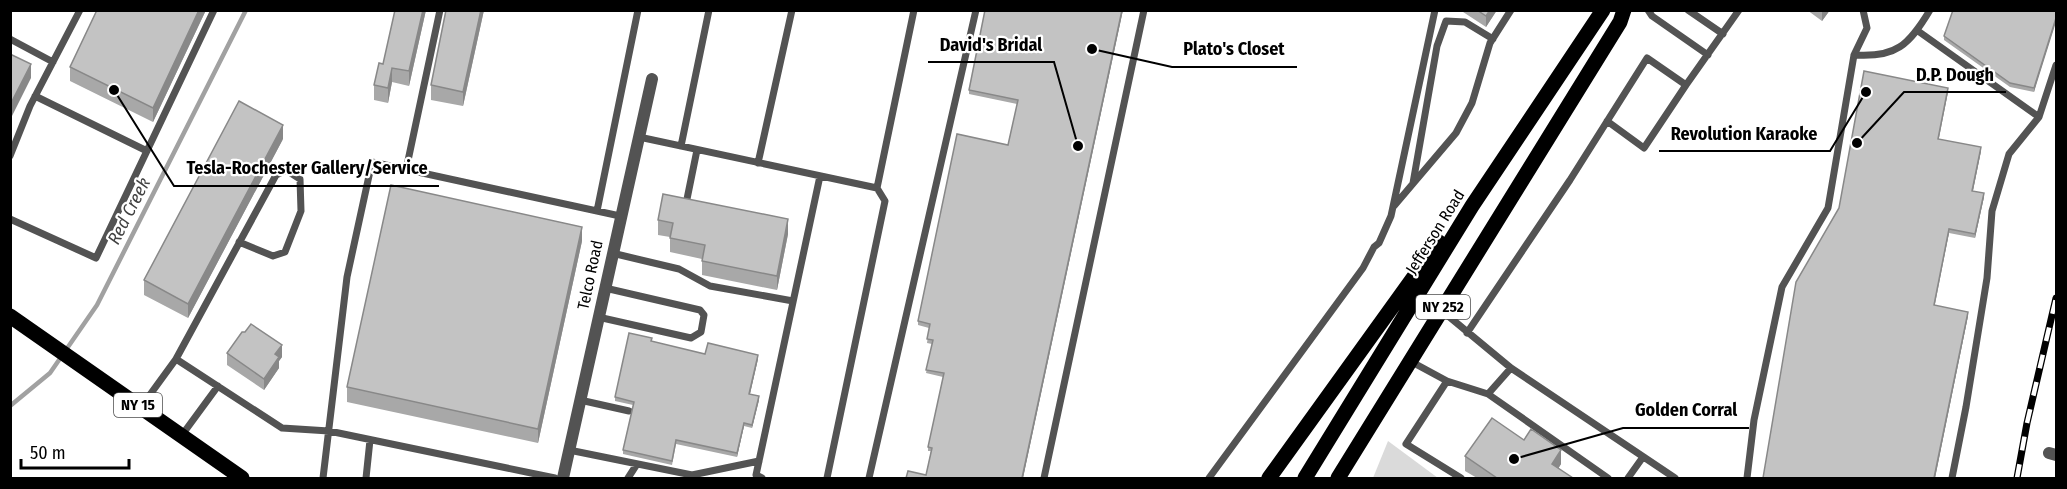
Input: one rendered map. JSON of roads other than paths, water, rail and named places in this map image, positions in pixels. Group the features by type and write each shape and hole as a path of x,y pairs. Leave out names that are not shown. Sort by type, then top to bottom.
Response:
{"main road":[{"name":"Jefferson Road","path":"1305,478 1472,206 1603,10"},
{"name":"NY 252","path":"1342,476 1441,310 1620,22 1624,10"},
{"path":"1269,478 1439,242 1472,206"},
{"name":"NY 15","path":"10,316 242,478"}],"street":[{"name":"Telco Road","path":"563,478 652,78"}],"lane":[{"path":"10,156 35,96 80,10"},
{"path":"10,219 96,258 214,10"},
{"path":"406,170 440,10"},
{"path":"597,211 638,10"},
{"path":"681,146 709,10"},
{"path":"758,163 792,10"},
{"path":"877,189 914,10"},
{"path":"869,478 976,10"},
{"path":"1044,478 1144,10"},
{"path":"1209,478 1379,243 1392,208 1435,10"},
{"path":"1392,208 1456,134 1472,103 1493,39 1511,10"},
{"path":"1648,10 1652,16 1708,55"},
{"path":"1688,10 1723,34"},
{"path":"1607,121 1644,148 1739,10"},
{"path":"1747,478 1754,420 1782,287 1828,208 1854,55 1867,28 1863,10"},
{"path":"1854,55 1875,57 1896,50 1918,31 1930,10"},
{"path":"1412,185 1437,46 1446,21 1465,22 1493,39"},
{"path":"1918,31 2039,117"},
{"path":"10,39 53,62"},
{"path":"1467,333 1570,180 1647,58 1686,85"},
{"path":"1952,478 1987,278 1992,211 2009,153 2039,117 2056,65"},
{"path":"35,96 147,151"},
{"path":"639,137 877,189 885,201 827,478"},
{"path":"687,199 697,150"},
{"path":"323,478 347,277 372,162 620,216"},
{"path":"141,407 176,359 239,242 276,175 285,170 300,179 301,211 285,252 273,256 239,242"},
{"path":"762,478 756,475 820,176"},
{"path":"612,253 679,269 710,286 793,301"},
{"path":"598,317 691,338 701,332 704,315 700,310 605,288"},
{"path":"1441,310 1511,368 1675,478"},
{"path":"176,359 282,428 329,431 526,476 555,478"},
{"path":"1410,361 1447,381 1488,394 1608,478"},
{"path":"1488,394 1511,368"},
{"path":"1447,381 1406,444 1461,478"},
{"path":"182,436 218,386"},
{"path":"580,400 630,411"},
{"path":"366,478 370,440"},
{"path":"569,450 692,475 759,461"},
{"path":"1628,478 1643,457"},
{"path":"628,478 637,464"}],"waterway":[{"name":"Red Creek","path":"10,406 50,373 97,305 246,10"}],"railway":[{"path":"2017,478 2027,423 2056,298"}],"place":[{"name":"Plato's Closet","path":"1092,49"},
{"name":"Tesla-Rochester Gallery/Service","path":"114,90"},
{"name":"Revolution Karaoke","path":"1866,92"},
{"name":"D.P. Dough","path":"1857,143"},
{"name":"David's Bridal","path":"1078,146"},
{"name":"Golden Corral","path":"1514,459"}]}
